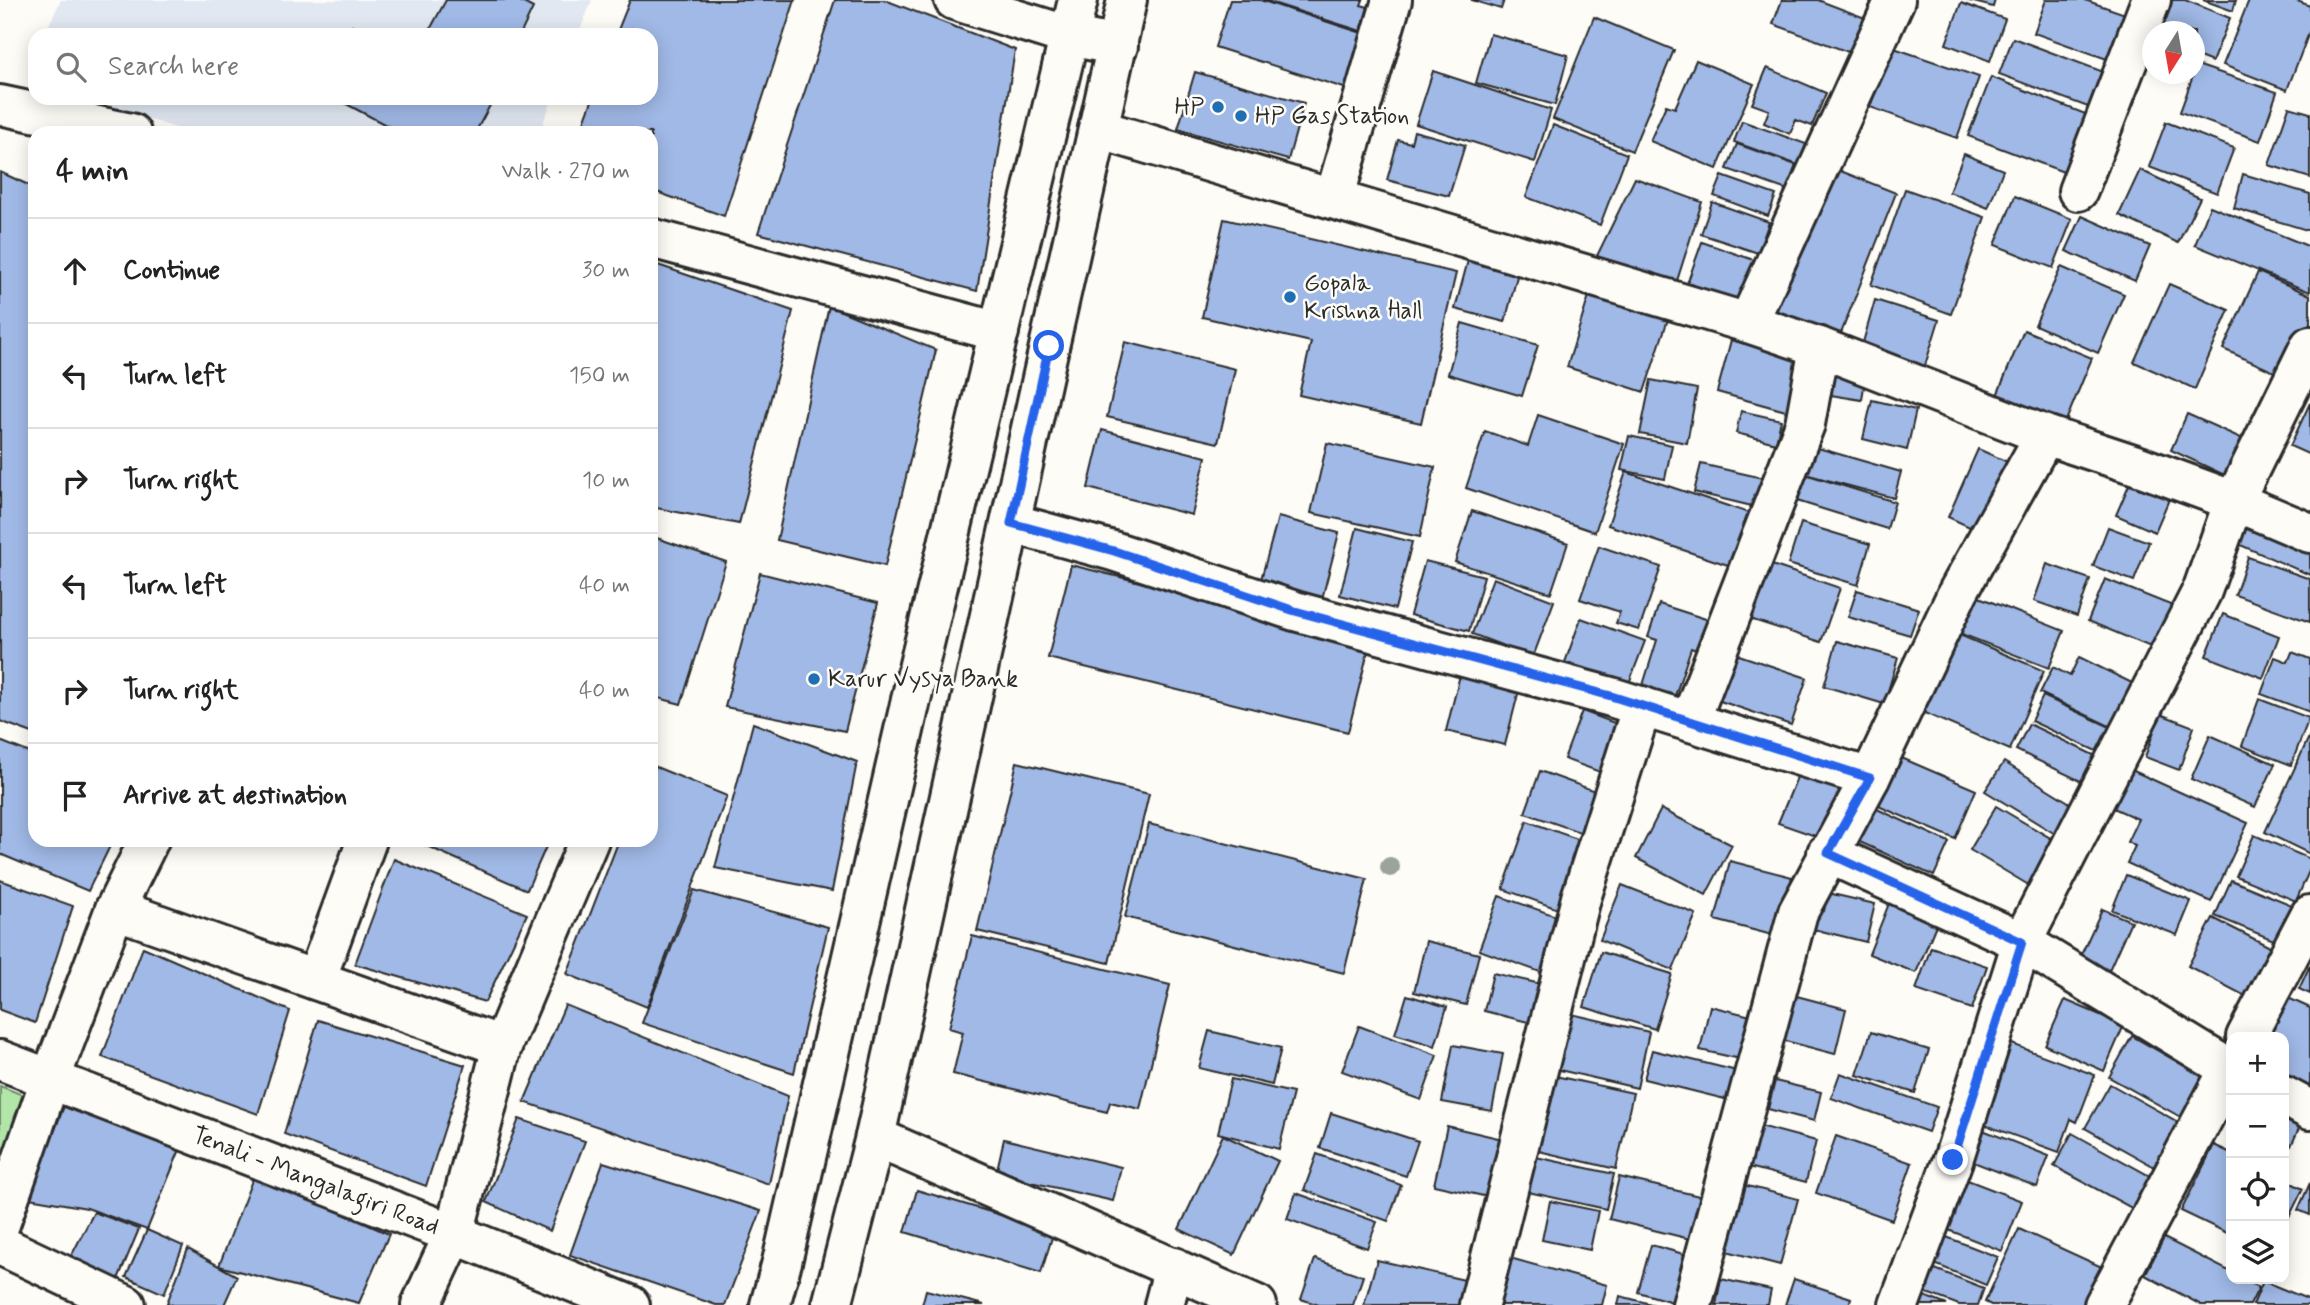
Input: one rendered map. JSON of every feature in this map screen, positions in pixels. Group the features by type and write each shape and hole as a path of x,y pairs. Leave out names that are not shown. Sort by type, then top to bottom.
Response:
{"street":[{"path":"954,0 1073,18 1118,46"},
{"path":"832,1305 875,1137 1127,0"},
{"path":"1334,199 1392,0"},
{"path":"1748,323 1895,0"},
{"path":"2078,191 2151,0"},
{"path":"770,1305 1073,18"},
{"path":"0,105 98,126"},
{"path":"1098,129 1748,323 1819,347 2046,435 2234,501 2310,533"},
{"path":"658,240 999,332"},
{"path":"1899,1305 1953,1160 2022,942 2202,591 2234,501 2310,346"},
{"path":"1690,721 1805,425 1819,347"},
{"path":"1692,1305 1798,912 1870,778 1958,592 2046,435"},
{"path":"1011,523 1114,551 1295,611 1642,706 1870,778"},
{"path":"1479,1305 1581,898 1642,706"},
{"path":"0,1224 50,1080 115,909 146,847"},
{"path":"316,980 364,847"},
{"path":"421,1305 454,1234 502,1046 586,847"},
{"path":"1828,853 2022,942 2226,1056"},
{"path":"115,909 502,1046"},
{"path":"2250,1032 2310,915"},
{"name":"Tenali - Mangalagiri Road","path":"0,1060 454,1234 630,1305"},
{"path":"2104,1305 2226,1078"},
{"path":"2289,1099 2310,1110"},
{"path":"875,1137 1257,1305"},
{"path":"0,1245 126,1305"},
{"path":"1164,1305 1174,1267"}],"shaded area":[{"path":"61,0 592,0 581,28 47,28"},
{"path":"105,105 550,105 542,126 170,126"}],"green space":[{"path":"0,1086 36,1100 0,1184"}],"building":[{"path":"446,0 518,0 533,8 523,28 431,28"},
{"path":"630,0 795,0 724,216 658,192 658,126 583,126 590,105 658,105 658,28 619,28"},
{"path":"835,0 885,0 1015,50 977,291 758,233"},
{"path":"1230,0 1260,0 1365,34 1347,89 1215,47"},
{"path":"1263,0 1363,0 1361,5 1368,7 1361,31"},
{"path":"1471,0 1504,0 1501,9"},
{"path":"1782,0 1818,0 1873,21 1859,56 1773,24"},
{"path":"1966,0 1995,0 1993,7"},
{"path":"2046,0 2085,0 2134,17 2118,63 2034,33"},
{"path":"2172,0 2185,0 2230,18 2212,62 2205,59 2205,21 2164,21"},
{"path":"2203,0 2236,0 2233,11"},
{"path":"2249,0 2295,0 2310,6 2310,30 2287,90 2223,65"},
{"path":"1961,3 2005,19 1990,61 1946,44"},
{"path":"1594,17 1674,50 1632,151 1553,119"},
{"path":"1490,34 1568,55 1555,105 1476,83"},
{"path":"2013,38 2109,74 2096,110 1999,74"},
{"path":"1891,47 1979,77 1957,138 1870,107"},
{"path":"1696,60 1754,84 1717,169 1650,141 1666,105 1675,108"},
{"path":"1767,68 1826,93 1812,126 1796,120 1790,134 1764,123 1769,110 1752,104"},
{"path":"2205,68 2277,92 2260,141 2180,112 2190,84 2205,84"},
{"path":"1433,71 1551,110 1535,162 1416,124"},
{"name":"HP Gas Station","path":"1195,72 1304,103 1288,160 1178,129"},
{"path":"1991,77 2088,115 2066,173 1968,136"},
{"path":"348,105 490,105 479,126 388,126"},
{"path":"2289,107 2310,113 2310,178 2269,165"},
{"path":"1742,121 1806,144 1798,165 1734,142"},
{"path":"2166,122 2234,148 2217,193 2149,167"},
{"path":"1553,125 1627,154 1600,225 1526,197"},
{"path":"1414,131 1465,145 1449,196 1387,180 1398,140 1411,143"},
{"path":"1737,144 1796,165 1787,190 1727,169"},
{"path":"1964,154 2003,170 1988,208 1949,192"},
{"path":"1828,166 1896,193 1838,341 1769,314"},
{"path":"2140,170 2200,198 2178,243 2119,215"},
{"path":"0,172 28,185 28,731 0,721"},
{"path":"2243,174 2310,194 2310,231 2234,208"},
{"path":"1722,176 1776,195 1768,216 1714,196"},
{"path":"1635,178 1702,202 1675,287 1593,264"},
{"path":"1905,189 1985,217 1951,314 1871,285"},
{"path":"2015,196 2072,219 2053,268 1995,245"},
{"path":"1712,202 1769,222 1758,253 1701,234"},
{"path":"2210,206 2310,247 2310,292 2195,245"},
{"path":"2082,216 2150,246 2135,281 2066,251"},
{"path":"1224,219 1456,273 1421,423 1299,395 1311,342 1202,317"},
{"path":"1702,242 1754,260 1738,302 1687,284"},
{"path":"1471,249 1521,261 1505,322 1455,309"},
{"path":"658,265 793,311 739,524 658,508"},
{"path":"2061,267 2124,294 2098,353 2035,325"},
{"path":"2258,272 2310,295 2310,334 2290,379 2223,349"},
{"path":"2169,284 2229,310 2195,389 2134,362"},
{"path":"1592,286 1671,310 1644,392 1567,367"},
{"path":"1875,300 1939,320 1923,372 1860,353"},
{"path":"829,306 936,350 885,566 777,540"},
{"path":"1462,323 1538,345 1522,396 1448,374"},
{"path":"2024,330 2092,358 2061,433 1993,405"},
{"path":"1731,340 1807,361 1793,413 1717,392"},
{"path":"1125,342 1235,369 1218,443 1107,417"},
{"path":"1820,372 1865,379 1862,400 1818,393"},
{"path":"1651,380 1697,389 1687,443 1640,434"},
{"path":"1872,400 1916,410 1907,450 1863,439"},
{"path":"2310,403 2310,455 2290,446"},
{"path":"1741,411 1781,420 1776,443 1736,433"},
{"path":"2187,414 2250,442 2233,479 2171,450"},
{"path":"1538,415 1624,444 1595,532 1466,488 1485,431 1528,446"},
{"path":"1102,430 1206,457 1192,515 1088,488"},
{"path":"1629,436 1672,445 1665,479 1621,470"},
{"path":"1327,443 1435,467 1420,537 1311,513"},
{"path":"1811,446 1901,472 1894,498 1805,474"},
{"path":"1978,449 2017,466 1987,535 1948,517"},
{"path":"1701,464 1767,479 1760,508 1694,492"},
{"path":"1626,472 1761,517 1743,570 1608,525"},
{"path":"1805,474 1895,502 1887,529 1797,501"},
{"path":"2131,480 2170,497 2155,532 2116,515"},
{"path":"1472,511 1568,543 1551,593 1455,562"},
{"path":"2251,514 2310,539 2310,575 2238,544"},
{"path":"1278,517 1339,533 1322,599 1260,583"},
{"path":"1801,523 1870,544 1858,585 1788,564"},
{"path":"2108,527 2149,542 2134,581 2093,566"},
{"path":"1357,528 1412,542 1395,609 1340,595"},
{"path":"658,538 726,562 681,704 658,698"},
{"path":"1599,546 1661,567 1639,630 1616,623 1620,612 1580,599"},
{"path":"2248,557 2310,579 2310,622 2235,595"},
{"path":"1425,561 1484,576 1469,631 1410,615"},
{"path":"1766,563 1840,588 1821,642 1747,618"},
{"path":"2047,564 2090,579 2077,616 2034,601"},
{"path":"1071,565 1371,639 1348,732 1048,658"},
{"path":"760,573 878,603 845,731 725,707"},
{"path":"1493,578 1554,601 1533,657 1472,634"},
{"path":"2105,579 2183,610 2165,653 2088,621"},
{"path":"1857,590 1919,609 1910,635 1848,617"},
{"path":"1974,595 2064,631 2049,668 1959,633"},
{"path":"1659,604 1712,621 1702,652 1691,648 1671,708 1639,698 1657,640 1648,637"},
{"path":"2223,614 2279,636 2263,678 2206,656"},
{"path":"1581,618 1645,641 1626,691 1563,668"},
{"path":"1955,633 2044,671 2010,750 1922,712"},
{"path":"1837,641 1898,658 1884,704 1824,686"},
{"path":"2292,652 2310,659 2310,712 2261,694 2275,657 2288,662"},
{"path":"1736,654 1807,678 1791,725 1720,701"},
{"path":"2079,657 2132,683 2124,701 2133,704 2120,731 2040,693 2053,667 2070,676"},
{"path":"1460,675 1519,690 1505,745 1446,731"},
{"path":"2043,696 2119,731 2107,756 2031,721"},
{"path":"2259,699 2309,718 2291,765 2242,746"},
{"path":"1582,711 1631,729 1614,777 1564,759"},
{"path":"2160,714 2194,727 2179,770 2145,757"},
{"path":"753,723 857,762 832,891 715,868"},
{"path":"2029,724 2104,760 2091,786 2016,750"},
{"path":"2210,735 2275,764 2255,807 2191,779"},
{"path":"2310,735 2310,854 2265,832"},
{"path":"0,741 28,752 28,847 110,847 88,891 0,854"},
{"path":"1897,756 1976,790 1955,839 1876,805"},
{"path":"1017,762 1149,794 1109,963 977,931"},
{"path":"2004,762 2083,811 2065,840 1985,791"},
{"path":"1802,765 1846,781 1824,839 1778,823"},
{"path":"658,768 727,796 647,1007 567,974 616,847 658,847"},
{"path":"2127,768 2248,823 2211,902 2127,863 2135,846 2127,842 2138,819 2109,806"},
{"path":"1540,771 1606,795 1591,836 1525,813"},
{"path":"1866,804 1949,842 1934,876 1851,838"},
{"path":"1996,806 2064,846 2037,890 1970,850"},
{"path":"1661,809 1732,845 1706,895 1636,858"},
{"path":"1527,821 1594,845 1569,913 1503,889"},
{"path":"1149,824 1367,879 1344,973 1125,917"},
{"path":"2254,835 2310,859 2310,869 2296,901 2236,876"},
{"path":"429,847 546,847 527,890"},
{"path":"394,859 527,914 485,1002 355,964"},
{"path":"1730,861 1792,877 1776,936 1715,920"},
{"path":"2126,875 2191,901 2177,935 2112,910"},
{"path":"0,880 73,906 35,1023 0,1010"},
{"path":"2231,880 2292,905 2276,941 2215,916"},
{"path":"1622,885 1696,914 1673,970 1600,940"},
{"path":"694,890 828,927 794,1073 642,1023"},
{"path":"1828,893 1875,904 1866,942 1809,928 1814,908 1824,911"},
{"path":"1499,896 1562,918 1543,973 1479,950"},
{"path":"1890,901 1938,920 1916,973 1869,954"},
{"path":"2102,909 2131,921 2105,979 2076,966"},
{"path":"2213,918 2272,948 2247,997 2188,966"},
{"path":"972,936 1170,985 1140,1109 1110,1102 1107,1112 953,1074 963,1032 949,1028"},
{"path":"1426,941 1479,954 1466,1005 1414,992"},
{"path":"143,947 290,1011 258,1114 102,1057"},
{"path":"1931,947 1987,966 1972,1009 1916,990"},
{"path":"1601,952 1672,974 1655,1029 1584,1007"},
{"path":"2310,965 2310,994 2299,989"},
{"path":"1493,973 1545,985 1536,1024 1484,1011"},
{"path":"2275,992 2310,1008 2310,1104 2289,1094 2289,1032 2257,1032"},
{"path":"1789,994 1846,1009 1835,1054 1778,1039"},
{"path":"1407,995 1447,1007 1435,1046 1395,1034"},
{"path":"2065,1000 2124,1025 2104,1071 2045,1045"},
{"path":"565,1005 788,1096 769,1184 524,1102"},
{"path":"1710,1006 1755,1017 1745,1060 1700,1050"},
{"path":"1567,1013 1649,1032 1637,1088 1555,1069"},
{"path":"318,1020 465,1065 426,1186 284,1134"},
{"path":"1359,1026 1437,1055 1421,1100 1342,1071"},
{"path":"1209,1031 1281,1048 1272,1085 1199,1068"},
{"path":"1871,1032 1929,1050 1915,1093 1857,1075"},
{"path":"2132,1036 2209,1080 2186,1120 2109,1077"},
{"path":"2004,1041 2095,1075 2077,1122 2071,1119 2059,1152 1974,1121"},
{"path":"1453,1045 1503,1054 1492,1111 1442,1102"},
{"path":"1652,1050 1745,1073 1737,1102 1644,1079"},
{"path":"1840,1073 1937,1107 1928,1132 1831,1098"},
{"path":"1546,1074 1633,1093 1616,1169 1530,1149"},
{"path":"1231,1079 1293,1093 1279,1149 1218,1133"},
{"path":"1775,1081 1821,1092 1814,1121 1768,1109"},
{"path":"2110,1084 2185,1126 2160,1170 2085,1128"},
{"path":"66,1101 181,1147 147,1230 87,1208 29,1198"},
{"path":"2289,1108 2305,1115 2291,1146 2289,1145"},
{"path":"1331,1113 1418,1141 1406,1176 1320,1148"},
{"path":"519,1119 585,1141 550,1231 486,1202"},
{"path":"1970,1125 2049,1156 2037,1187 1958,1156"},
{"path":"1447,1126 1511,1141 1497,1199 1434,1185"},
{"path":"1760,1126 1816,1141 1806,1182 1749,1167"},
{"path":"2072,1133 2155,1179 2137,1211 2054,1166"},
{"path":"1223,1135 1278,1161 1234,1255 1179,1229"},
{"path":"1836,1136 1912,1163 1892,1220 1816,1193"},
{"path":"1004,1139 1121,1167 1113,1201 996,1174"},
{"path":"2214,1145 2226,1151 2226,1233 2181,1211"},
{"path":"1317,1154 1401,1185 1388,1221 1304,1190"},
{"path":"1536,1157 1614,1174 1606,1209 1528,1192"},
{"path":"603,1162 761,1211 725,1305 716,1305 570,1255"},
{"path":"1952,1174 2022,1201 2002,1251 1933,1224"},
{"path":"254,1175 389,1234 359,1303 219,1266"},
{"path":"1619,1177 1712,1199 1702,1242 1609,1219"},
{"path":"2289,1182 2303,1189 2289,1217"},
{"path":"2310,1183 2310,1215 2298,1210"},
{"path":"1740,1184 1798,1199 1780,1265 1723,1250"},
{"path":"917,1190 1054,1231 1041,1273 905,1232"},
{"path":"1296,1193 1377,1222 1367,1248 1287,1219"},
{"path":"1550,1201 1598,1211 1590,1250 1542,1240"},
{"path":"94,1212 139,1229 116,1284 67,1264"},
{"path":"2019,1229 2104,1268 2087,1305 1991,1305 1985,1302"},
{"path":"147,1230 183,1246 164,1294 126,1277"},
{"path":"1931,1231 1998,1257 1986,1285 1920,1258"},
{"path":"2164,1238 2226,1269 2226,1284 2253,1284 2259,1287 2250,1305 2201,1305 2145,1275"},
{"path":"1651,1245 1698,1258 1683,1305 1638,1292"},
{"path":"188,1249 237,1276 224,1305 167,1303"},
{"path":"1510,1258 1607,1285 1602,1305 1499,1305"},
{"path":"1315,1259 1363,1276 1353,1305 1319,1305 1301,1299"},
{"path":"1377,1260 1469,1281 1463,1305 1364,1305"},
{"path":"1917,1262 1984,1288 1978,1305 1959,1305 1908,1286"},
{"path":"1721,1279 1771,1290 1768,1305 1716,1305"},
{"path":"1794,1279 1851,1298 1849,1305 1785,1305"},
{"path":"2262,1284 2270,1284 2310,1300 2310,1305 2253,1305"},
{"path":"926,1290 984,1305 922,1305"},
{"path":"1914,1292 1947,1305 1909,1305"},
{"path":"1620,1296 1655,1305 1618,1305"}],"place":[{"name":"HP","path":"1218,107"},
{"name":"HP Gas Station","path":"1241,116"},
{"name":"Gopala Krishna Hall","path":"1290,297"},
{"name":"Karur Vysya Bank","path":"814,679"}],"route":[{"path":"1049,346 1011,523 1114,551 1295,611 1611,696 1870,778 1828,853 2022,942 1953,1160"}]}
